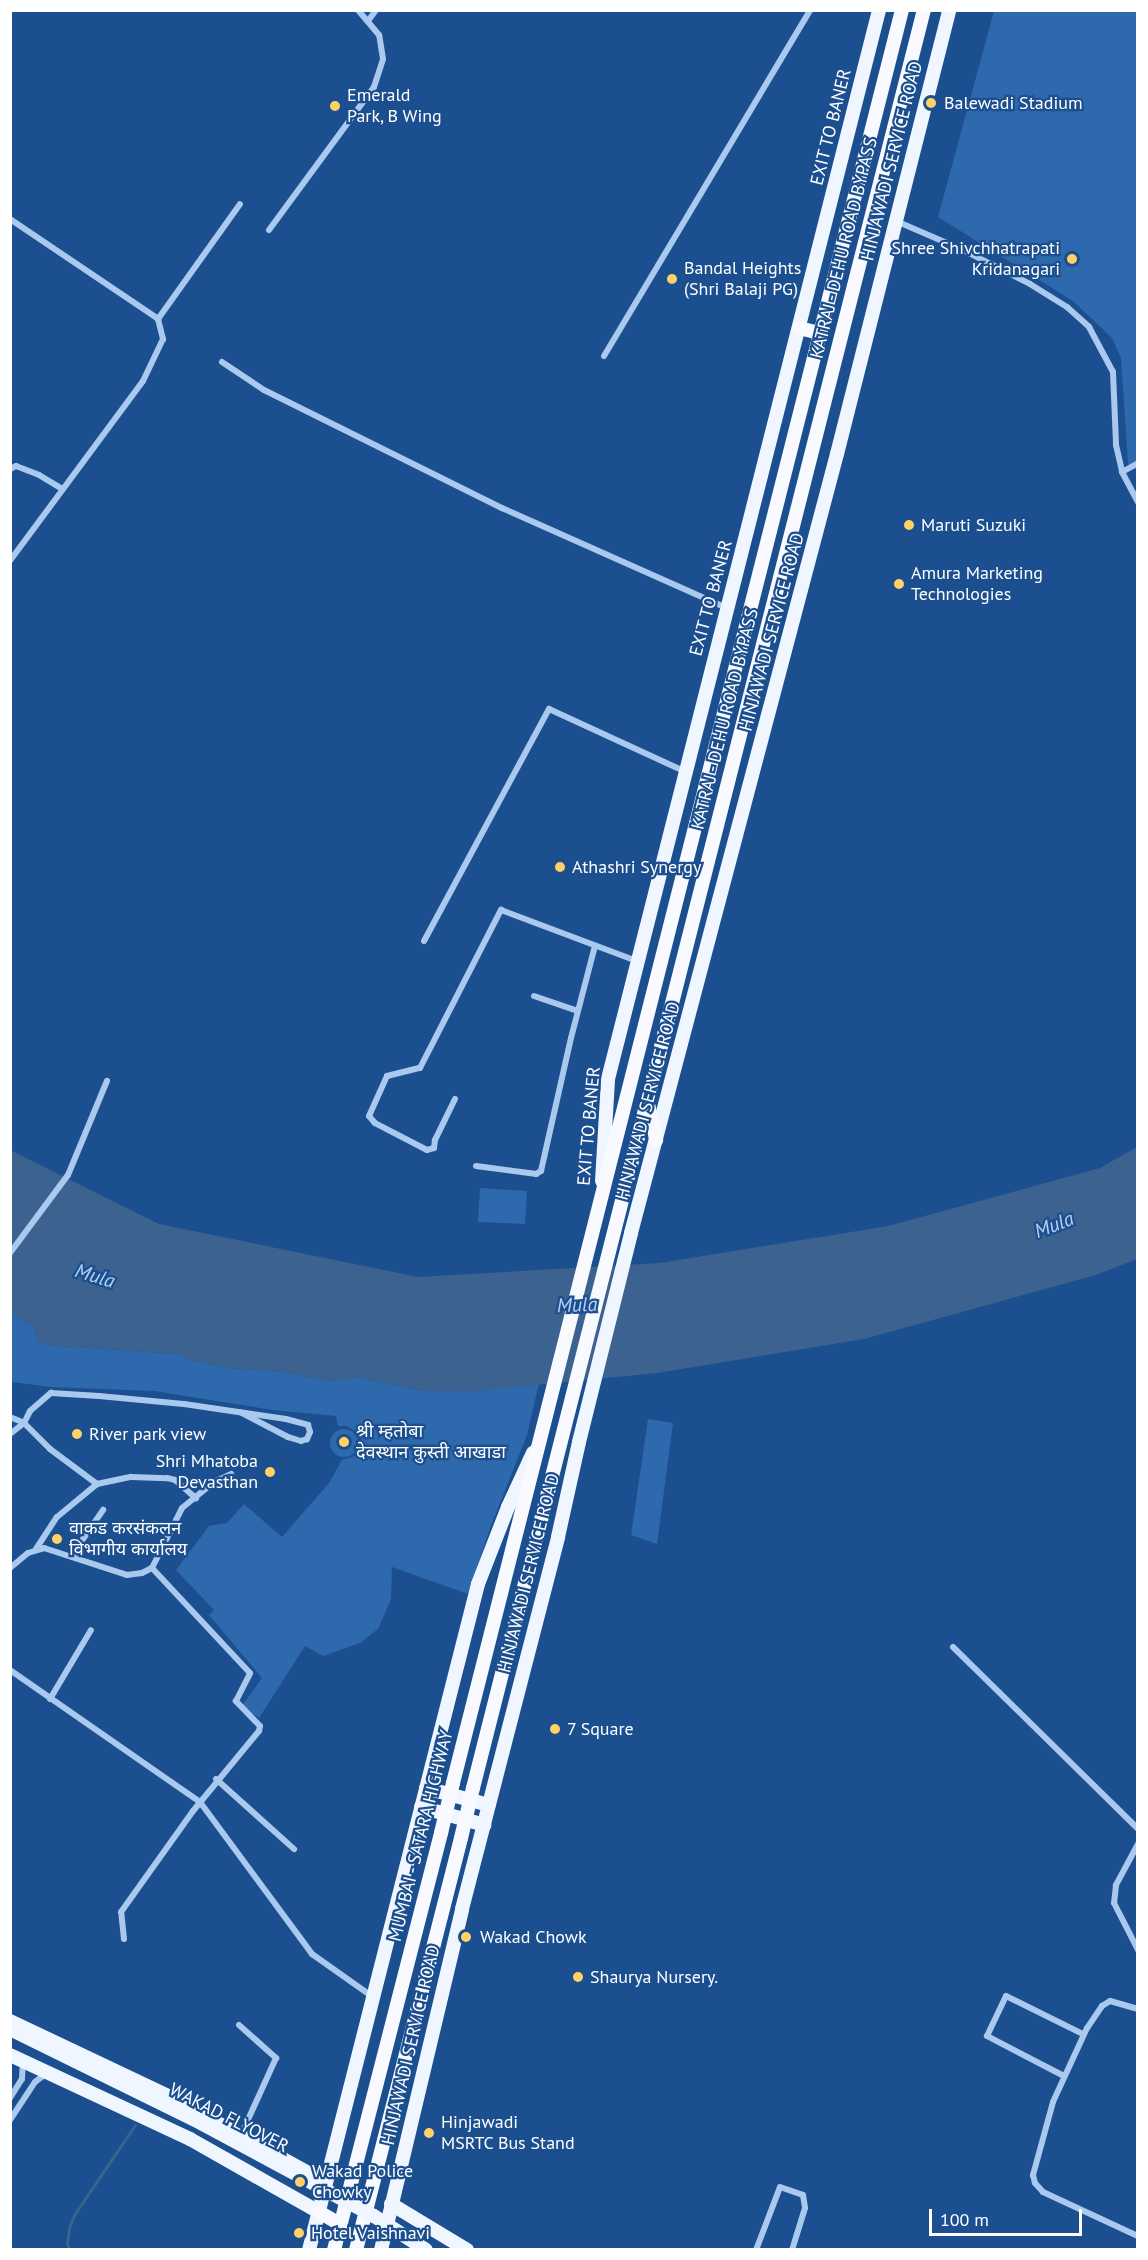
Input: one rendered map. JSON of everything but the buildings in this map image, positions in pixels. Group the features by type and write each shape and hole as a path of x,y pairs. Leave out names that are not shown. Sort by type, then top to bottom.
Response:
{"highway":[{"name":"KATRAJ - DEHU ROAD BYPASS","path":"541,1436 902,10"},
{"name":"KATRAJ - DEHU ROAD BYPASS","path":"356,2250 924,10"},
{"path":"799,328 819,333"},
{"path":"647,1102 656,1140"},
{"name":"MUMBAI - SATARA HIGHWAY","path":"334,2250 541,1436"},
{"path":"319,2212 340,2224"}],"main road":[{"name":"EXIT TO BANER","path":"601,1198 608,1079 684,771 879,10"},
{"name":"HINJAWADI SERVICE ROAD","path":"385,2248 392,2204 631,1233 896,221 949,10"},
{"path":"309,2250 478,1584 508,1507 541,1436"},
{"path":"426,1788 489,1805"},
{"path":"421,1807 484,1825"},
{"path":"10,2021 201,2113 308,2173 328,2175"},
{"name":"WAKAD FLYOVER","path":"10,2029 201,2122 374,2216 426,2250"},
{"name":"WAKAD FLYOVER","path":"10,2038 196,2127 411,2250"},
{"path":"17,2058 190,2139 319,2212"},
{"path":"190,2139 201,2113"},
{"path":"392,2204 467,2250"}],"street":[{"path":"269,230 374,87 383,59 379,35 358,10"},
{"path":"368,21 376,10"},
{"path":"604,356 810,10"},
{"path":"158,319 240,204"},
{"path":"10,219 158,319 163,339 143,381 10,561"},
{"path":"896,221 963,250 1030,284 1067,307 1089,327 1113,372 1116,445 1122,472 1137,502"},
{"path":"222,362 264,390 491,503 727,608"},
{"path":"1122,472 1137,463"},
{"path":"10,469 16,466 24,469 62,489"},
{"path":"424,941 549,710 684,771"},
{"path":"454,1099 435,1140 434,1148 427,1150 375,1123 369,1116 387,1076 420,1068 457,1001 497,914 505,910 637,961"},
{"path":"476,1166 536,1174 541,1171 595,946"},
{"path":"534,996 578,1011"},
{"path":"10,1253 68,1175 107,1080"},
{"path":"10,1434 24,1424 30,1411 42,1398 51,1394 184,1404 240,1412 308,1425 310,1432 307,1439 300,1441 240,1412"},
{"path":"10,1417 24,1424 50,1449 97,1485"},
{"path":"36,1549 44,1548 72,1555 128,1575 142,1573 152,1568 177,1516 214,1482 231,1474"},
{"path":"10,1568 36,1549 57,1517 97,1485 131,1477 167,1478 175,1480 196,1498"},
{"path":"72,1555 103,1510"},
{"path":"124,1939 121,1912 216,1779 259,1731 257,1722 237,1705 236,1701 250,1673 152,1568"},
{"path":"50,1699 91,1630"},
{"path":"953,1647 1137,1829"},
{"path":"10,1670 200,1802 312,1954 373,1998"},
{"path":"216,1779 294,1849"},
{"path":"1137,1844 1116,1885 1114,1903 1137,1950"},
{"path":"1064,2076 987,2036 1006,1996 1083,2034"},
{"path":"1137,2009 1110,2001 1102,2006 1083,2034 1053,2102 1033,2175 1035,2182 1043,2192 1137,2236"},
{"path":"239,2025 276,2058 240,2135"},
{"path":"10,2098 22,2079 17,2058"},
{"path":"10,2120 34,2082 48,2073"},
{"path":"756,2250 780,2187 803,2195 803,2222 792,2250"}],"shaded area":[{"name":"Shree Shivchhatrapati Kridanagari","path":"994,11 1137,11 1137,469 1130,468 1128,464 1121,358 1112,338 1073,301 938,217"},
{"path":"480,1188 527,1191 525,1224 478,1222"},
{"path":"11,1314 34,1327 38,1341 45,1345 179,1354 190,1360 229,1368 285,1372 330,1381 356,1377 425,1391 476,1391 539,1383 527,1435 489,1531 468,1594 392,1567 391,1599 378,1629 360,1643 323,1656 305,1646 259,1718 242,1706 262,1678 209,1615 214,1610 176,1570 209,1526 227,1523 244,1504 282,1537 329,1483 342,1460 357,1455 362,1445 359,1433 346,1426 338,1426 336,1416 273,1410 154,1391 52,1387 11,1382"},
{"path":"648,1419 673,1423 657,1544 631,1535"},
{"name":"श्री म्हतोबा देवस्थान कुस्ती आखाडा","path":"344,1429 354,1433 358,1443 354,1453 344,1457 334,1453 330,1443 334,1433"}],"water":[{"name":"Mula","path":"1137,1147 1137,1259 1096,1275 864,1339 657,1373 476,1391 425,1391 356,1377 330,1381 285,1372 229,1368 190,1360 179,1354 45,1345 38,1342 34,1327 11,1314 10,1150 159,1224 418,1277 660,1263 888,1226 1100,1168"}],"waterway":[{"path":"69,2250 67,2243 69,2228 74,2215 135,2125"}],"place":[{"name":"Balewadi Stadium","path":"931,103"},
{"name":"Emerald Park, B Wing","path":"335,106"},
{"name":"Shree Shivchhatrapati Kridanagari","path":"1072,259"},
{"name":"Bandal Heights (Shri Balaji PG)","path":"672,279"},
{"name":"Maruti Suzuki","path":"909,525"},
{"name":"Amura Marketing Technologies","path":"899,584"},
{"name":"Athashri Synergy","path":"560,867"},
{"name":"River park view","path":"77,1434"},
{"name":"श्री म्हतोबा देवस्थान कुस्ती आखाडा","path":"344,1442"},
{"name":"Shri Mhatoba Devasthan","path":"270,1472"},
{"name":"वाकड करसंकलन विभागीय कार्यालय","path":"57,1539"},
{"name":"7 Square","path":"555,1729"},
{"name":"Wakad Chowk","path":"466,1937"},
{"name":"Shaurya Nursery.","path":"578,1977"},
{"name":"Hinjawadi MSRTC Bus Stand","path":"429,2133"},
{"name":"Wakad Police Chowky","path":"300,2182"},
{"name":"Hotel Vaishnavi","path":"299,2233"}]}
